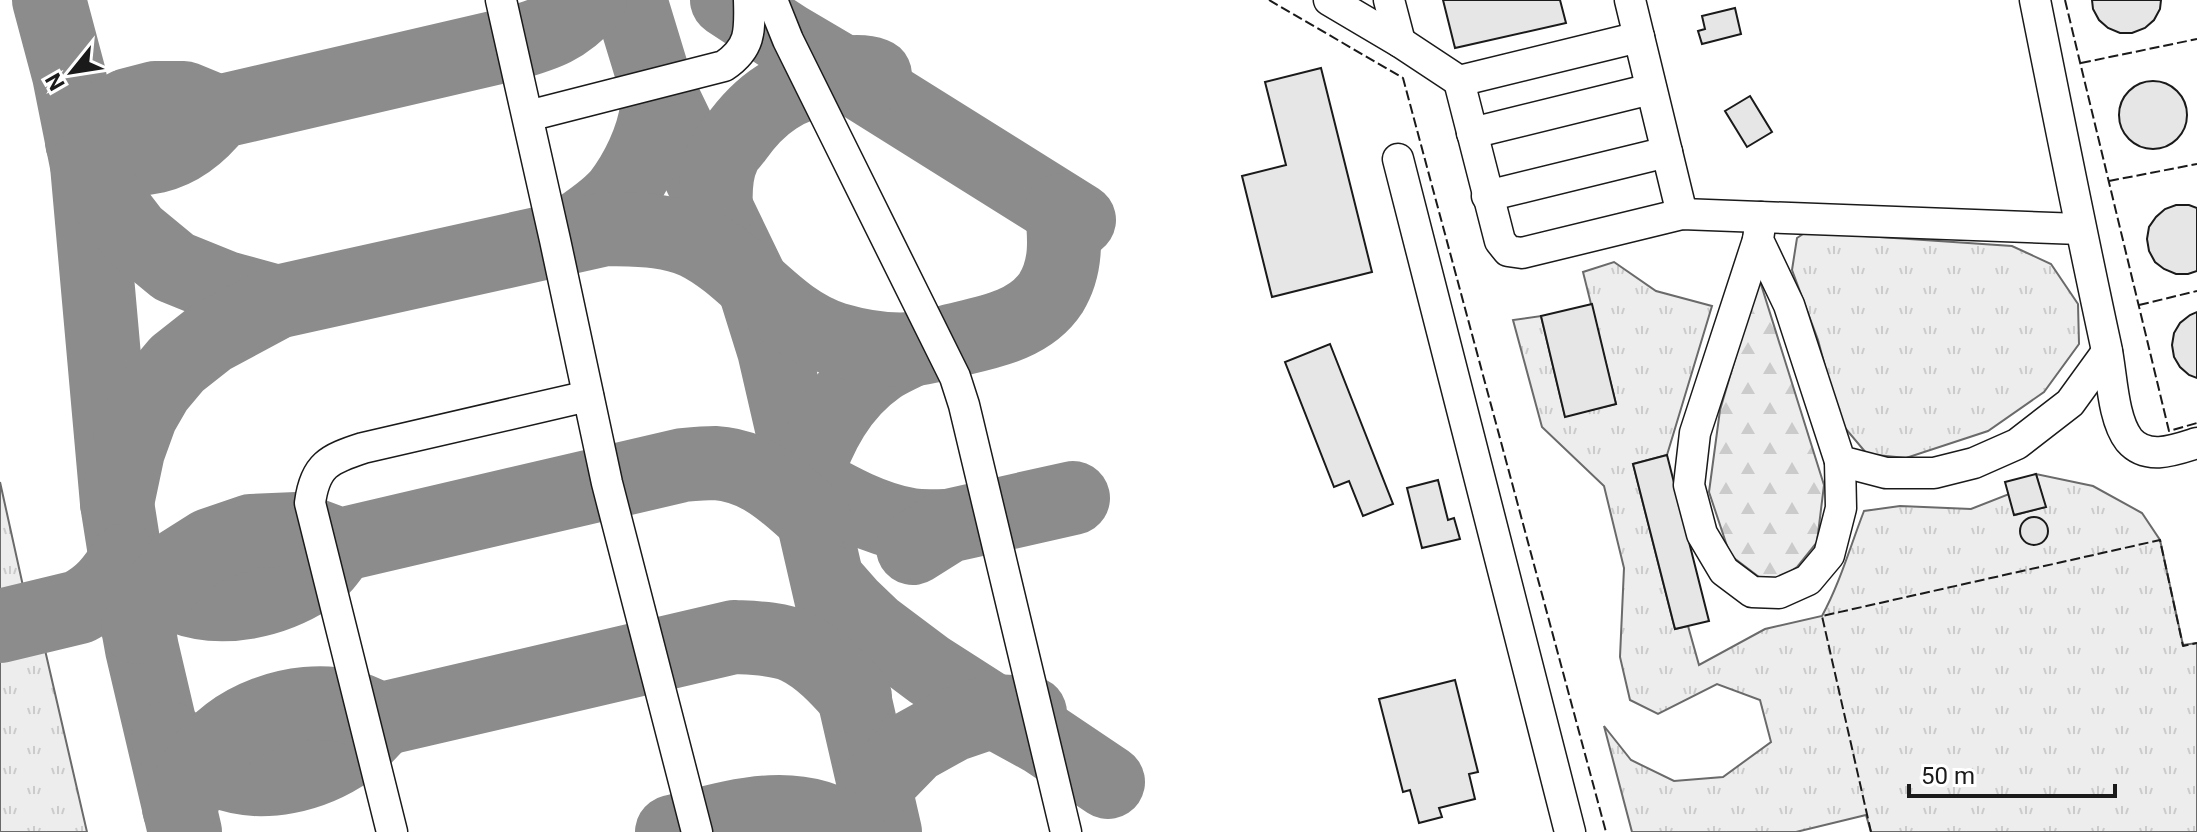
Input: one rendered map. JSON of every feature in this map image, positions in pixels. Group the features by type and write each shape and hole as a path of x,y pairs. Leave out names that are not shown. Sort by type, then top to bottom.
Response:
{"lane":[{"path":"501,0 607,483 697,832"},
{"path":"528,116 724,66 739,56 748,41 749,0"},
{"path":"772,0 788,40 955,377 1066,832"},
{"path":"1329,0 1459,81 1487,196 1500,241 1508,251 1522,253 1682,214 1760,229 2080,229"},
{"path":"1389,0 1400,42"},
{"path":"1630,0 1682,214"},
{"path":"2035,0 2119,418 2129,440 2145,452 2165,452 2197,443"},
{"path":"1459,81 1639,37"},
{"path":"1472,133 1651,89"},
{"path":"1487,196 1667,152"},
{"path":"1398,159 1570,832"},
{"path":"1760,229 1789,305 1840,461 1841,508 1829,555 1808,580 1779,593 1752,592 1724,571 1702,534 1689,485 1695,433 1760,229"},
{"path":"1840,461 1886,473 1934,473 1974,463 2017,444 2070,403 2107,352"},
{"path":"392,832 310,503 313,483 325,466 342,455 363,448 588,396"}],"green space":[{"path":"1806,232 2012,246 2051,264 2078,304 2079,344 2044,392 1988,431 1906,458 1867,454 1840,422 1818,340 1792,270 1797,238"},
{"path":"1614,262 1656,291 1712,306 1667,455 1633,464 1675,629 1688,626 1699,665 1765,629 1822,616 1840,578 1864,511 1900,506 1971,509 2009,494 2015,515 2045,507 2036,474 2093,486 2142,513 2160,540 2183,645 2197,643 2197,832 1871,832 1866,815 1796,832 1632,832 1604,726 1631,760 1674,781 1723,777 1771,742 1760,700 1717,684 1658,714 1630,700 1620,657 1624,568 1604,486 1542,427 1513,320 1541,316 1565,416 1616,404 1583,272"},
{"path":"1759,278 1824,485 1817,542 1797,567 1779,579 1759,577 1730,555 1709,492 1720,410"},
{"path":"0,482 25,595 0,601"},
{"path":"29,648 45,650 87,832 0,832 0,655"}],"building":[{"path":"1443,0 1560,0 1566,23 1455,48"},
{"path":"2092,0 2161,0 2154,20 2145,28 2120,33 2099,20"},
{"path":"1735,8 1741,34 1702,44 1698,31 1705,29 1702,16"},
{"path":"1321,68 1372,272 1272,297 1242,176 1286,165 1265,82"},
{"path":"2146,81 2160,81 2172,86 2182,96 2187,115 2182,134 2172,144 2160,149 2146,149 2134,144 2124,134 2119,122 2119,108 2124,96 2134,86"},
{"path":"1750,96 1772,132 1747,147 1725,111"},
{"path":"2176,205 2197,208 2197,271 2188,274 2176,274 2164,269 2155,262 2149,251 2149,227 2165,209"},
{"path":"1592,304 1616,404 1565,417 1541,316"},
{"path":"2197,312 2197,378 2180,367 2172,345 2180,323"},
{"path":"1330,344 1393,504 1363,516 1349,481 1334,487 1285,362"},
{"path":"1667,455 1709,621 1675,629 1633,464"},
{"path":"2036,474 2046,507 2014,515 2005,482"},
{"path":"1438,480 1448,520 1454,518 1460,539 1422,548 1407,488"},
{"path":"2034,517 2044,521 2048,531 2044,541 2034,545 2024,541 2020,531 2024,521"},
{"path":"1455,680 1478,772 1469,774 1475,799 1439,808 1442,817 1419,823 1410,790 1403,792 1379,699"}],"taxiway":[{"path":"49,0 69,75 87,165 117,503 126,560 142,649 185,832"},
{"path":"218,112 184,98 155,98 128,105 103,118 82,142 120,157 138,159 156,156 189,141 218,112 511,44 563,24 590,0"},
{"path":"630,0 655,82 755,289 774,350 885,832"},
{"path":"727,0 1079,220"},
{"path":"716,210 717,175 725,152 765,105 788,91 816,80 854,72 875,75"},
{"path":"565,237 607,207 632,176 655,120 656,84"},
{"path":"87,165 104,195 134,234 174,267 226,288 277,302"},
{"path":"117,503 128,451 141,415 156,389 177,364 210,338 277,302 606,229 640,230 663,232 696,242 731,265 779,307 814,331 864,346 918,348 1008,326 1042,304 1060,273 1064,242 1062,210"},
{"path":"912,349 879,367 842,403 824,432 804,480 882,518 915,526 948,526"},
{"path":"138,627 161,588 180,564 210,545 251,531 297,529 340,545 683,465 711,463 730,465 757,475 781,490 814,519"},
{"path":"913,548 948,526 1073,498"},
{"path":"127,567 181,597 197,602 231,604 265,598 297,585 319,571 340,545"},
{"path":"0,626 79,607 106,587 126,560"},
{"path":"828,581 873,628 929,670 1044,739 1108,782"},
{"path":"179,808 201,763 213,747 246,722 286,707 327,703 347,706 382,719 734,637 774,640 797,647 821,663 855,697"},
{"path":"875,786 914,746 952,725 993,711 1030,713"},
{"path":"168,738 220,771 253,779 270,779 304,772 336,759 359,743 382,719"},
{"path":"672,832 739,816 784,812 806,814 848,832"}],"fence":[{"path":"1269,0 1403,78 1606,832"},
{"path":"2065,0 2169,431 2197,423"},
{"path":"2081,63 2197,39"},
{"path":"2109,181 2197,164"},
{"path":"2139,305 2197,291"},
{"path":"1871,832 1822,616 2160,540 2183,646 2197,643"}]}
